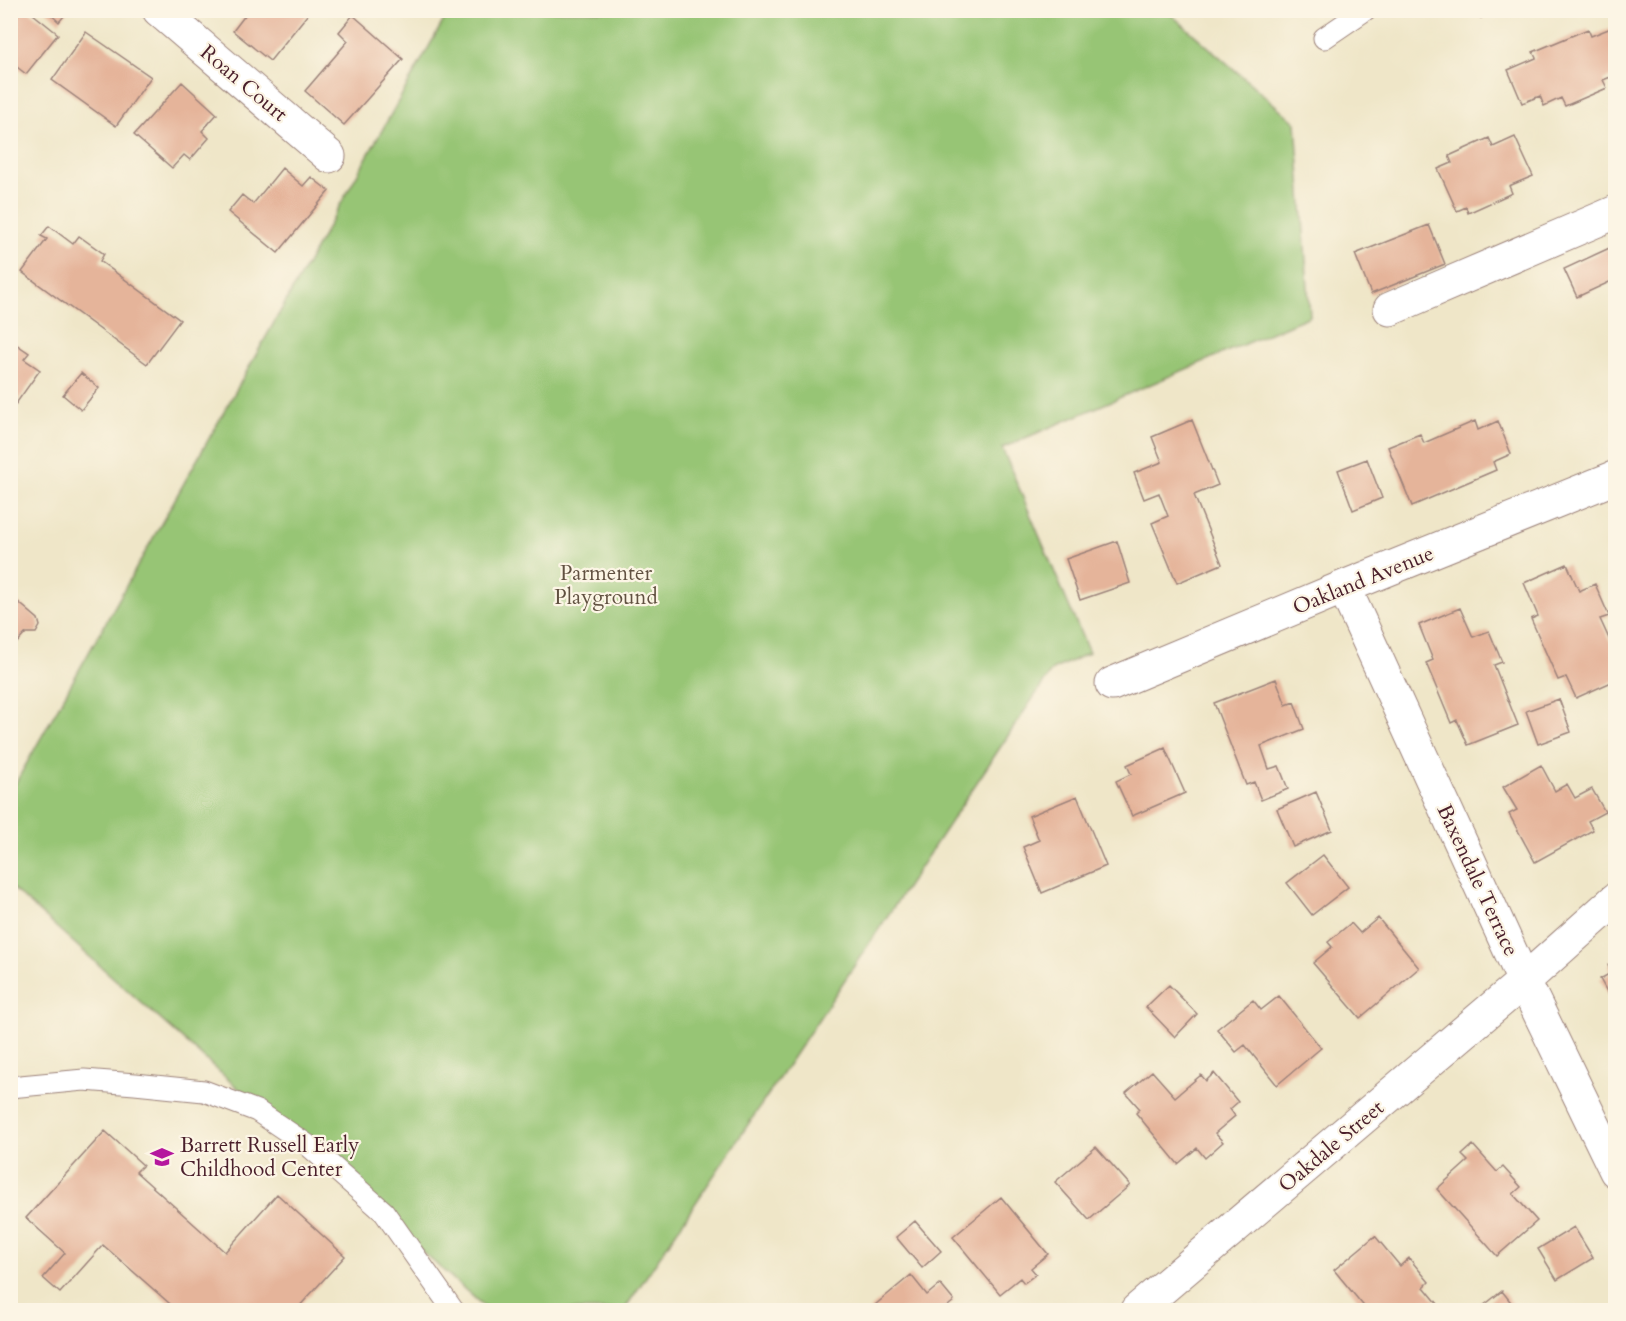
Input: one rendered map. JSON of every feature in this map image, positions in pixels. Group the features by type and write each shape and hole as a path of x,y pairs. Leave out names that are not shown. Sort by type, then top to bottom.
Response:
{"street":[{"name":"Roan Court","path":"159,10 329,156"},
{"path":"1390,309 1616,212"},
{"name":"Oakland Avenue","path":"1112,684 1616,477"},
{"name":"Baxendale Terrace","path":"1344,587 1524,981 1616,1171"},
{"name":"Oakdale Street","path":"1137,1311 1524,981 1616,898"}],"lane":[{"path":"1324,38 1365,10"},
{"path":"10,1087 84,1080 135,1084 204,1091 257,1111 309,1146 384,1212 453,1311"}],"green space":[{"name":"Parmenter Playground","path":"449,11 1167,11 1296,123 1310,316 1002,448 1089,653 1052,670 624,1310 488,1310 11,887 10,793"}],"building":[{"path":"10,10 28,10 58,34 26,74 13,64 10,68"},
{"path":"46,10 69,10 59,22"},
{"path":"249,10 304,10 308,14 270,61 233,31"},
{"path":"1478,10 1497,10 1481,18"},
{"path":"353,15 403,59 344,125 305,91 348,41 339,32"},
{"path":"1616,26 1616,75 1603,80 1607,88 1565,106 1561,98 1544,106 1540,96 1522,103 1508,70 1536,58 1533,52 1588,29 1591,36"},
{"path":"86,32 151,77 116,126 52,80"},
{"path":"182,82 217,114 202,131 209,138 190,160 184,155 172,168 134,135"},
{"path":"1515,137 1533,176 1509,186 1512,193 1468,213 1466,207 1457,211 1438,169 1452,163 1449,156 1489,138 1493,147"},
{"path":"282,168 303,186 311,177 329,191 278,253 228,212 242,195 253,204"},
{"path":"1429,225 1445,264 1371,294 1355,254"},
{"path":"49,226 73,244 79,236 104,254 100,261 180,320 147,364 22,272 47,239 41,236"},
{"path":"1616,245 1616,279 1577,297 1564,269"},
{"path":"10,340 29,353 24,359 40,370 10,412"},
{"path":"81,373 99,388 81,410 63,395"},
{"path":"1192,420 1218,485 1194,495 1222,564 1177,583 1152,523 1168,516 1159,493 1144,499 1134,473 1162,462 1152,437"},
{"path":"1475,421 1478,430 1498,421 1511,454 1493,462 1496,470 1412,506 1388,447 1420,434 1424,443"},
{"path":"1367,459 1382,498 1353,510 1338,470"},
{"path":"1117,541 1130,583 1080,600 1066,559"},
{"path":"1567,564 1579,591 1595,584 1609,616 1600,619 1616,654 1616,680 1576,698 1566,677 1558,680 1531,619 1538,616 1524,583"},
{"path":"10,595 38,619 40,626 36,633 26,633 10,650"},
{"path":"1460,608 1473,637 1489,631 1502,662 1494,665 1518,725 1468,745 1457,720 1451,723 1426,663 1433,660 1419,625"},
{"path":"1276,679 1286,705 1294,702 1304,729 1261,746 1269,769 1279,766 1288,789 1261,800 1254,782 1246,785 1214,703"},
{"path":"1559,699 1571,732 1538,744 1526,711"},
{"path":"1165,748 1185,793 1132,816 1116,781 1131,774 1127,765"},
{"path":"1541,765 1555,791 1567,784 1575,798 1592,789 1605,812 1588,821 1593,830 1535,862 1509,814 1517,810 1503,787"},
{"path":"1316,792 1332,830 1293,847 1277,809"},
{"path":"1077,796 1106,866 1042,893 1023,847 1039,840 1029,816"},
{"path":"1323,855 1348,887 1312,915 1287,883"},
{"path":"1378,918 1419,968 1360,1018 1313,963 1332,947 1328,942 1351,923 1360,933"},
{"path":"1616,961 1616,1008 1600,979 1611,973 1608,965"},
{"path":"1169,985 1197,1014 1175,1037 1146,1007"},
{"path":"1279,996 1321,1048 1277,1085 1245,1045 1236,1052 1217,1029 1253,1000 1261,1010"},
{"path":"1152,1071 1175,1097 1201,1075 1206,1081 1214,1073 1238,1102 1230,1109 1235,1116 1215,1133 1223,1142 1205,1158 1197,1148 1178,1164 1136,1113 1140,1109 1126,1093"},
{"path":"105,1131 143,1165 136,1172 225,1252 277,1194 345,1256 296,1310 177,1310 103,1245 60,1293 43,1278 65,1253 26,1218"},
{"path":"1473,1145 1497,1172 1503,1167 1521,1187 1513,1194 1537,1221 1497,1256 1437,1189 1468,1161 1462,1155"},
{"path":"1096,1147 1130,1185 1089,1220 1055,1182"},
{"path":"1001,1197 1048,1254 1031,1268 1036,1274 1024,1283 1020,1278 1000,1294 953,1237"},
{"path":"915,1221 941,1251 922,1268 896,1237"},
{"path":"1574,1227 1593,1258 1557,1280 1538,1249"},
{"path":"1375,1236 1400,1266 1409,1258 1429,1282 1424,1287 1443,1310 1367,1310 1334,1270"},
{"path":"911,1275 927,1295 940,1284 954,1301 943,1310 869,1310"},
{"path":"1502,1291 1517,1310 1487,1310 1483,1306"},
{"path":"1309,1304 1315,1310 1302,1310"}],"place":[{"name":"Barrett Russell Early Childhood Center","path":"162,1157"}]}
